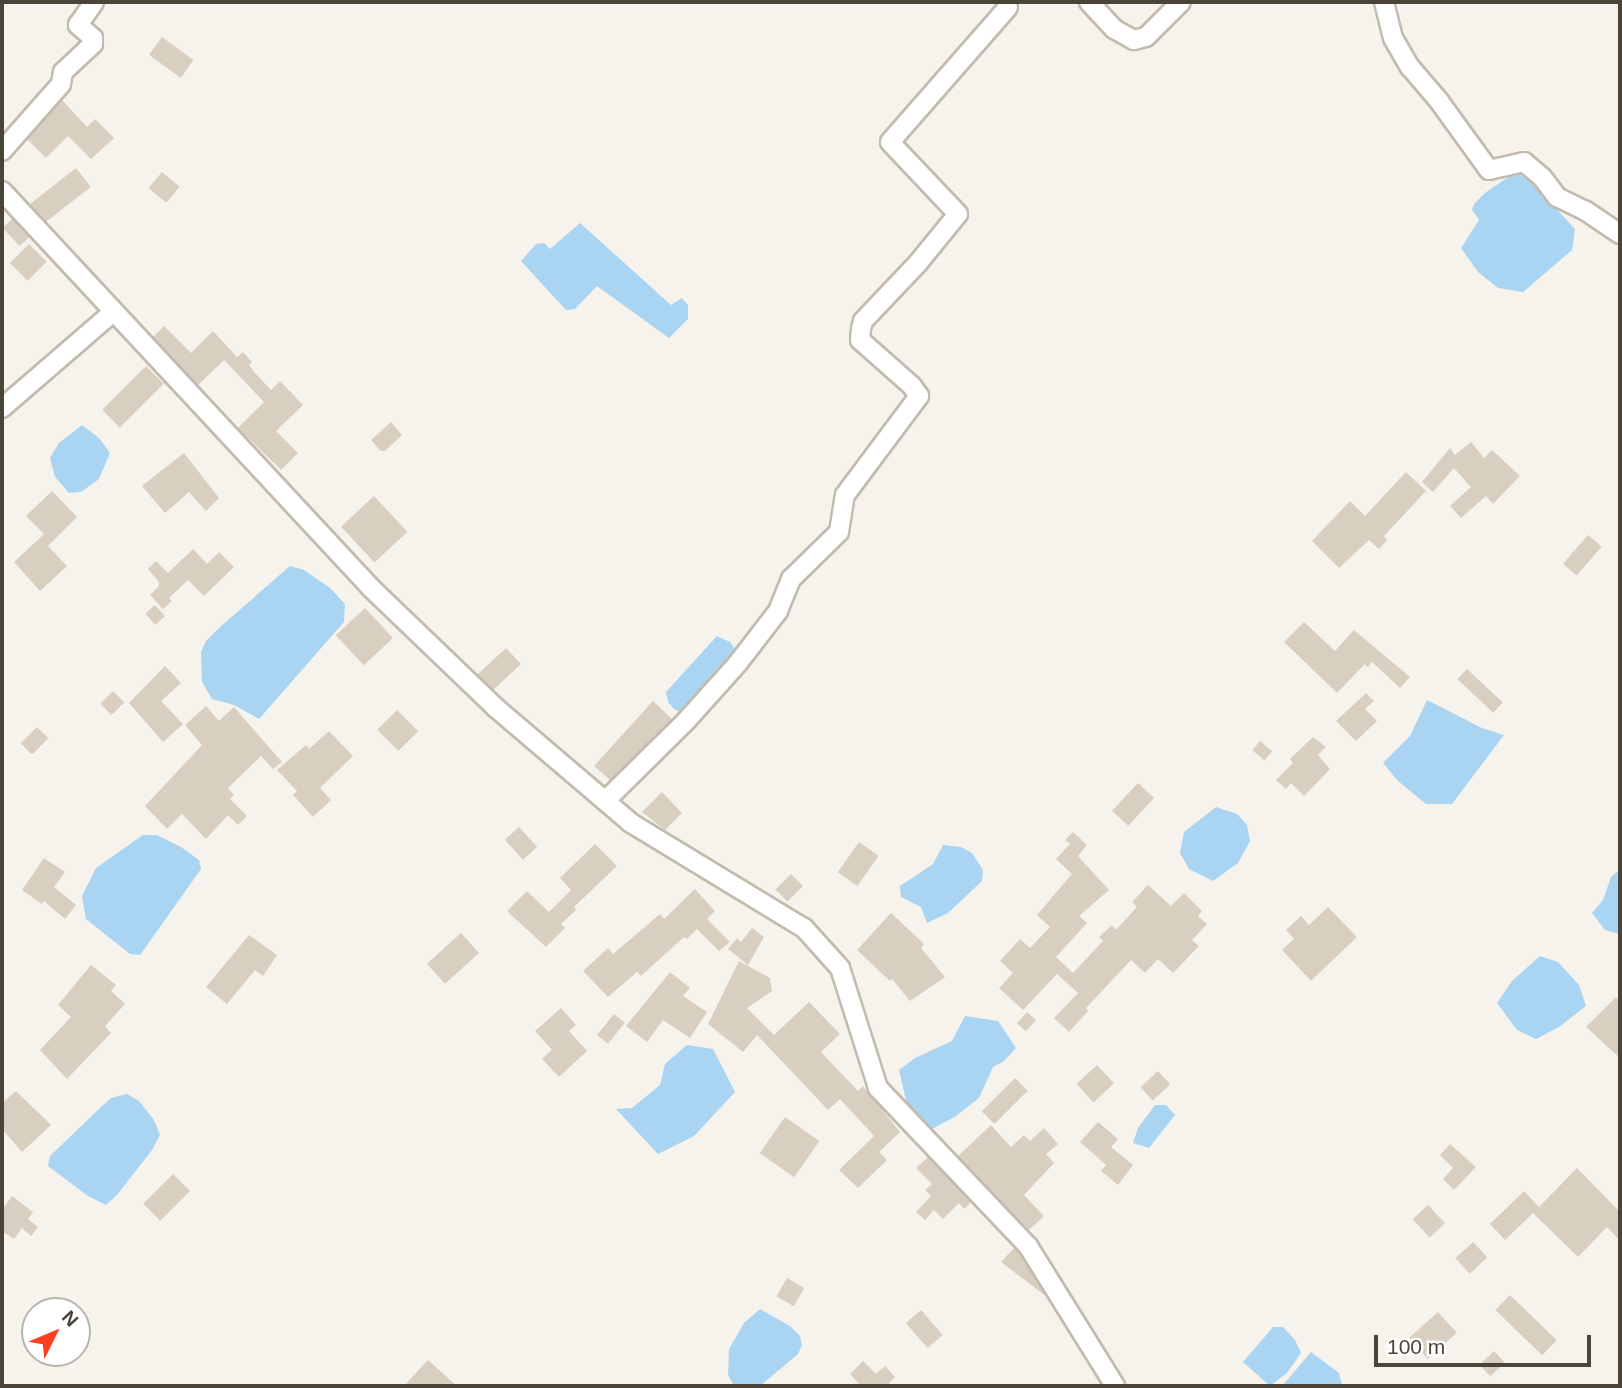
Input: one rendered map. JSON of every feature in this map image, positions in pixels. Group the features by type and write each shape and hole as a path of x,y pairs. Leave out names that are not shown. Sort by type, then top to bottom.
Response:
{"street":[{"path":"2,151 61,84 63,72 93,44 93,38 78,25 94,2"},
{"path":"1089,2 1114,29 1134,40 1146,37 1181,2"},
{"path":"1384,2 1393,38 1410,67 1440,101 1489,170 1524,162 1542,177 1558,197 1586,211 1620,234"},
{"path":"605,801 686,721 738,663 778,611 791,579 839,532 845,495 919,396 912,386 860,340 860,329 863,321 918,263 958,214 890,142 1012,3"},
{"path":"2,191 112,313 371,588 496,709 631,823 804,928 840,968 877,1087 1028,1246 1115,1386"},
{"path":"2,408 112,313"}],"water":[{"path":"1514,173 1528,178 1575,229 1572,250 1523,292 1498,288 1478,272 1461,248 1479,220 1472,210 1474,204"},
{"path":"580,223 671,305 682,298 688,305 688,319 669,338 597,286 575,309 566,310 521,261 536,244 544,243 550,249"},
{"path":"82,425 99,438 110,453 99,479 81,492 69,493 55,477 50,458 59,443"},
{"path":"290,566 304,570 330,588 345,604 344,622 259,719 234,705 212,699 202,682 201,652 206,641 220,627"},
{"path":"717,636 730,642 737,652 685,714 674,709 668,702 666,692"},
{"path":"1427,700 1482,728 1504,735 1452,804 1426,804 1398,781 1383,763 1410,736"},
{"path":"1216,807 1237,814 1247,825 1250,841 1238,863 1213,881 1189,869 1180,853 1184,832"},
{"path":"143,835 157,835 181,847 199,860 201,869 140,955 130,954 86,919 82,896 96,868"},
{"path":"943,845 961,847 972,853 983,870 982,881 948,913 927,923 921,907 901,897 900,886 933,864"},
{"path":"1620,869 1620,934 1605,930 1592,913 1603,900 1611,877"},
{"path":"1540,956 1558,962 1579,985 1586,1006 1559,1027 1536,1039 1517,1030 1497,1003 1512,981"},
{"path":"965,1016 998,1021 1016,1048 1004,1061 993,1067 979,1098 956,1116 932,1129 907,1104 899,1070 915,1058 952,1041"},
{"path":"687,1045 713,1049 735,1092 694,1136 658,1154 616,1109 632,1108 660,1085 665,1064"},
{"path":"127,1094 139,1101 154,1120 160,1135 152,1150 106,1205 88,1196 48,1166 50,1156 111,1098"},
{"path":"1155,1105 1166,1105 1175,1115 1149,1148 1133,1143 1138,1128"},
{"path":"760,1309 790,1326 800,1336 802,1345 798,1354 760,1386 734,1386 728,1375 729,1349 744,1323"},
{"path":"1273,1327 1283,1327 1295,1340 1301,1353 1287,1373 1270,1386 1243,1362"},
{"path":"1311,1352 1339,1373 1342,1386 1282,1386"}],"building":[{"path":"162,37 194,60 181,78 149,55"},
{"path":"62,100 87,127 95,119 114,138 91,159 68,136 46,158 27,139"},
{"path":"76,168 91,187 45,223 30,204"},
{"path":"162,172 180,187 166,203 149,188"},
{"path":"12,219 29,237 20,246 2,228"},
{"path":"29,244 47,262 28,281 10,263"},
{"path":"164,326 191,353 213,331 237,357 243,352 252,362 249,365 254,372 271,390 280,381 303,405 276,431 298,453 281,470 238,428 264,402 224,360 198,385 153,337"},
{"path":"146,366 164,384 120,428 102,410"},
{"path":"391,422 402,435 385,451 381,451 371,440"},
{"path":"1471,442 1484,458 1492,450 1520,476 1493,504 1486,496 1461,518 1450,506 1471,487 1454,468 1433,492 1422,482 1450,448 1455,455"},
{"path":"184,453 219,498 206,511 189,492 165,513 142,486"},
{"path":"1406,472 1426,491 1384,536 1387,540 1379,549 1369,540 1339,568 1312,541 1350,501 1365,516"},
{"path":"52,491 77,517 48,546 67,566 40,591 14,562 44,534 26,516"},
{"path":"374,496 407,532 375,563 341,527"},
{"path":"1588,535 1602,547 1577,575 1563,564"},
{"path":"193,549 207,564 219,552 234,567 204,596 188,580 169,598 172,601 163,609 150,595 159,586 159,582 148,569 156,561 168,573"},
{"path":"155,605 165,616 155,625 145,614"},
{"path":"365,608 393,638 364,665 336,635"},
{"path":"1304,622 1335,651 1354,630 1410,677 1400,688 1372,662 1368,667 1365,664 1337,693 1284,642"},
{"path":"506,648 521,664 492,691 477,675"},
{"path":"165,666 181,683 161,701 183,724 163,742 129,703"},
{"path":"1467,669 1503,702 1493,713 1457,679"},
{"path":"113,691 124,702 112,715 100,704"},
{"path":"1366,693 1374,701 1365,709 1377,721 1356,741 1336,721"},
{"path":"653,701 672,719 610,780 594,766"},
{"path":"206,706 219,721 234,707 282,762 273,769 261,756 228,788 234,795 230,799 247,816 238,825 228,815 206,839 182,814 167,829 145,806 202,745 185,725"},
{"path":"397,710 418,731 398,751 377,730"},
{"path":"37,727 48,738 32,755 21,743"},
{"path":"329,731 353,756 320,788 331,800 313,817 293,795 297,791 277,770 306,745 309,749"},
{"path":"1313,737 1326,747 1318,755 1330,769 1304,796 1291,783 1286,789 1276,780 1293,763 1290,759"},
{"path":"1260,741 1272,751 1265,760 1252,750"},
{"path":"1138,783 1154,798 1128,826 1112,811"},
{"path":"662,792 682,813 665,830 642,812"},
{"path":"519,827 537,847 523,860 505,840"},
{"path":"1073,832 1087,845 1078,856 1109,890 1079,916 1087,923 1056,957 1073,973 1103,941 1099,937 1112,925 1116,930 1137,907 1132,902 1148,885 1171,906 1184,893 1202,911 1198,916 1207,924 1192,940 1199,946 1173,973 1158,959 1145,973 1131,960 1086,1008 1088,1011 1069,1032 1054,1018 1078,993 1057,974 1023,1010 999,988 1013,973 1000,961 1020,939 1030,948 1050,927 1037,915 1072,874 1056,859 1070,844 1065,840"},
{"path":"859,842 879,856 857,886 838,872"},
{"path":"595,844 617,866 574,907 576,910 561,924 565,928 546,947 507,911 527,891 549,912 571,890 560,878"},
{"path":"44,858 65,872 54,887 76,905 65,919 44,901 42,904 22,890"},
{"path":"791,874 803,886 787,902 775,890"},
{"path":"695,889 715,911 707,919 730,942 719,951 697,929 687,939 684,937 641,976 637,972 608,997 583,971 608,948 613,954 660,914 664,919"},
{"path":"1328,907 1357,937 1311,981 1282,950 1294,939 1286,930 1301,916 1309,925"},
{"path":"891,913 924,944 921,948 945,977 910,1001 892,979 890,981 857,950"},
{"path":"752,928 764,937 748,965 728,949 737,938 741,942"},
{"path":"461,933 479,953 445,984 427,964"},
{"path":"249,935 277,955 263,976 255,970 227,1004 206,987"},
{"path":"739,961 770,978 772,991 747,1008 774,1035 809,1002 840,1034 821,1052 858,1091 863,1086 900,1132 879,1152 887,1160 858,1188 839,1170 874,1136 840,1099 828,1110 757,1035 743,1052 708,1024"},
{"path":"91,965 116,985 111,991 125,1004 105,1026 111,1033 67,1079 40,1050 71,1017 58,1005"},
{"path":"670,972 690,988 683,996 707,1012 690,1038 663,1020 647,1042 626,1026"},
{"path":"1616,997 1620,1003 1620,1058 1586,1027"},
{"path":"561,1008 576,1025 569,1031 587,1051 559,1077 542,1059 552,1050 535,1031"},
{"path":"1027,1012 1036,1020 1026,1031 1017,1023"},
{"path":"614,1014 625,1023 608,1044 597,1035"},
{"path":"1097,1065 1114,1083 1094,1102 1077,1084"},
{"path":"1158,1071 1170,1084 1153,1101 1140,1087"},
{"path":"1015,1078 1028,1091 994,1124 982,1111"},
{"path":"16,1091 51,1125 22,1152 2,1129 2,1103"},
{"path":"785,1117 819,1141 794,1177 760,1153"},
{"path":"1098,1122 1118,1139 1111,1147 1133,1165 1118,1185 1101,1171 1106,1165 1080,1142"},
{"path":"991,1125 1011,1147 1024,1135 1030,1141 1044,1128 1058,1144 1046,1154 1054,1163 1024,1195 1044,1216 1029,1230 958,1156"},
{"path":"1450,1144 1476,1167 1454,1190 1443,1179 1453,1168 1440,1155"},
{"path":"928,1157 971,1202 964,1209 959,1203 943,1219 934,1210 925,1220 916,1212 931,1196 925,1190 932,1184 916,1168"},
{"path":"1577,1168 1620,1212 1620,1241 1607,1227 1578,1257 1533,1213 1505,1240 1490,1224 1524,1191 1539,1207"},
{"path":"173,1174 190,1191 160,1221 143,1204"},
{"path":"12,1196 33,1212 28,1219 38,1227 31,1236 22,1228 14,1239 2,1231 2,1210"},
{"path":"1428,1205 1445,1223 1430,1238 1413,1219"},
{"path":"1473,1242 1487,1257 1470,1274 1455,1258"},
{"path":"1014,1248 1019,1253 1047,1297 1001,1262"},
{"path":"787,1278 804,1288 794,1306 776,1296"},
{"path":"1510,1295 1557,1340 1542,1355 1495,1310"},
{"path":"921,1310 943,1335 928,1348 906,1323"},
{"path":"1438,1312 1457,1333 1428,1359 1409,1338"},
{"path":"1494,1351 1505,1363 1490,1376 1479,1365"},
{"path":"428,1360 457,1386 404,1386"},
{"path":"863,1361 876,1374 885,1366 895,1377 887,1386 861,1386 850,1374"}]}
